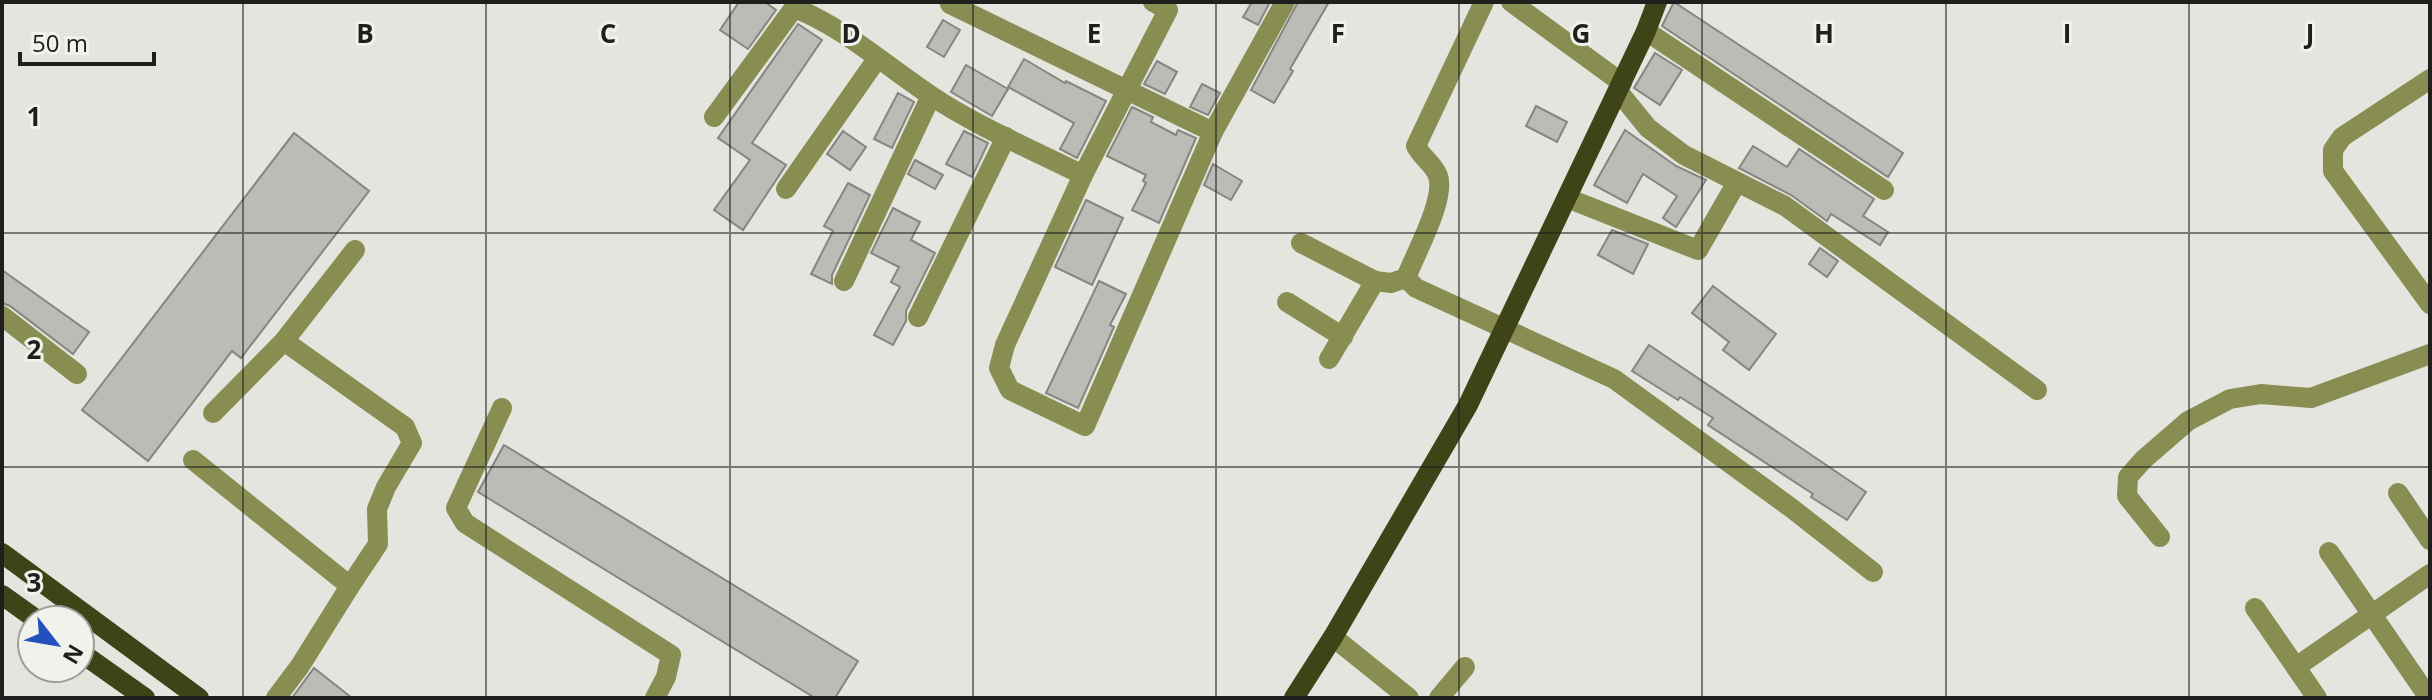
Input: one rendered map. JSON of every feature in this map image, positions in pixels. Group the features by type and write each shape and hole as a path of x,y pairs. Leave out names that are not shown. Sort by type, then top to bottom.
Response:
{"main road":[{"path":"1294,698 1468,405 1620,87 1657,2"},
{"path":"2,553 199,698"},
{"path":"112,675 131,650"},
{"path":"96,664 145,698"}],"street":[{"path":"1153,2 1168,10 1083,175 1005,345 999,368 1010,390 1085,426 1213,132 1285,2"},
{"path":"1301,243 1375,281 1391,283 1406,278 1438,198 1440,180 1434,167 1422,158 1416,146 1484,2"},
{"path":"1511,2 1620,87 1648,128 1684,155 1785,206 2037,390"},
{"path":"950,4 1213,132"},
{"path":"714,117 794,8 820,19 931,96 1083,175"},
{"path":"1646,31 1884,190"},
{"path":"786,189 877,59"},
{"path":"2430,79 2342,137 2333,150 2333,171 2430,304"},
{"path":"844,281 931,96"},
{"path":"918,317 1006,137"},
{"path":"1567,198 1698,250 1737,182"},
{"path":"213,413 284,341 355,250"},
{"path":"1406,278 1416,288 1614,379 1790,507 1873,572"},
{"path":"1329,359 1375,281"},
{"path":"1287,302 1343,337"},
{"path":"2,316 77,374"},
{"path":"276,698 378,544 377,509 412,443 405,427 284,341"},
{"path":"2160,537 2127,496 2128,477 2188,421 2230,399 2261,394 2311,398 2430,354"},
{"path":"502,408 456,508 465,523 671,655 666,677 655,698"},
{"path":"193,460 350,586"},
{"path":"2398,493 2430,540"},
{"path":"2329,552 2429,698"},
{"path":"2296,667 2430,574"},
{"path":"2255,608 2317,698"},
{"path":"1333,637 1409,698"},
{"path":"1439,698 1465,667"}],"building":[{"path":"739,2 765,2 776,10 748,49 720,30"},
{"path":"1252,2 1270,2 1258,25 1243,17"},
{"path":"1298,2 1329,2 1274,103 1251,90"},
{"path":"1674,2 1903,153 1888,177 1662,26"},
{"path":"943,20 960,30 944,57 927,47"},
{"path":"798,24 822,40 752,143 786,165 743,230 714,210 750,160 718,138"},
{"path":"1655,53 1682,70 1660,105 1634,88"},
{"path":"1024,59 1065,83 1106,101 1077,158 1060,149 1074,123 1008,87"},
{"path":"1157,61 1177,72 1165,94 1144,84"},
{"path":"966,65 1008,89 992,116 951,92"},
{"path":"1202,84 1220,93 1208,115 1190,107"},
{"path":"898,93 914,102 892,148 874,139"},
{"path":"1536,106 1567,122 1557,142 1526,126"},
{"path":"1132,107 1153,117 1151,122 1176,135 1178,130 1196,138 1159,223 1132,210 1146,183 1143,181 1146,175 1107,156"},
{"path":"1625,130 1676,166 1706,180 1676,227 1663,218 1677,196 1643,174 1627,203 1594,185"},
{"path":"843,131 866,147 850,170 827,154"},
{"path":"964,131 988,143 972,177 946,164"},
{"path":"294,133 369,191 241,358 232,351 148,461 82,410"},
{"path":"1753,146 1787,167 1799,149 1874,199 1863,216 1888,232 1880,245 1831,214 1827,221 1791,195 1739,168"},
{"path":"915,160 943,175 935,189 908,174"},
{"path":"1213,164 1242,181 1231,200 1204,185"},
{"path":"848,183 870,195 832,275 832,284 811,274 833,231 824,226"},
{"path":"1086,200 1123,218 1092,285 1055,267"},
{"path":"893,208 920,222 911,240 935,253 893,345 874,335 900,287 891,282 899,267 871,253"},
{"path":"1612,230 1648,244 1633,274 1598,255"},
{"path":"1820,248 1838,261 1827,277 1809,264"},
{"path":"2,270 89,332 73,354 2,303"},
{"path":"1099,281 1126,294 1110,325 1114,327 1078,408 1046,393"},
{"path":"1713,286 1776,334 1749,370 1723,350 1729,342 1692,313"},
{"path":"1649,345 1866,492 1847,520 1708,425 1713,418 1632,371"},
{"path":"504,445 858,661 835,698 815,698 478,492"},
{"path":"314,668 352,698 292,698"}]}
